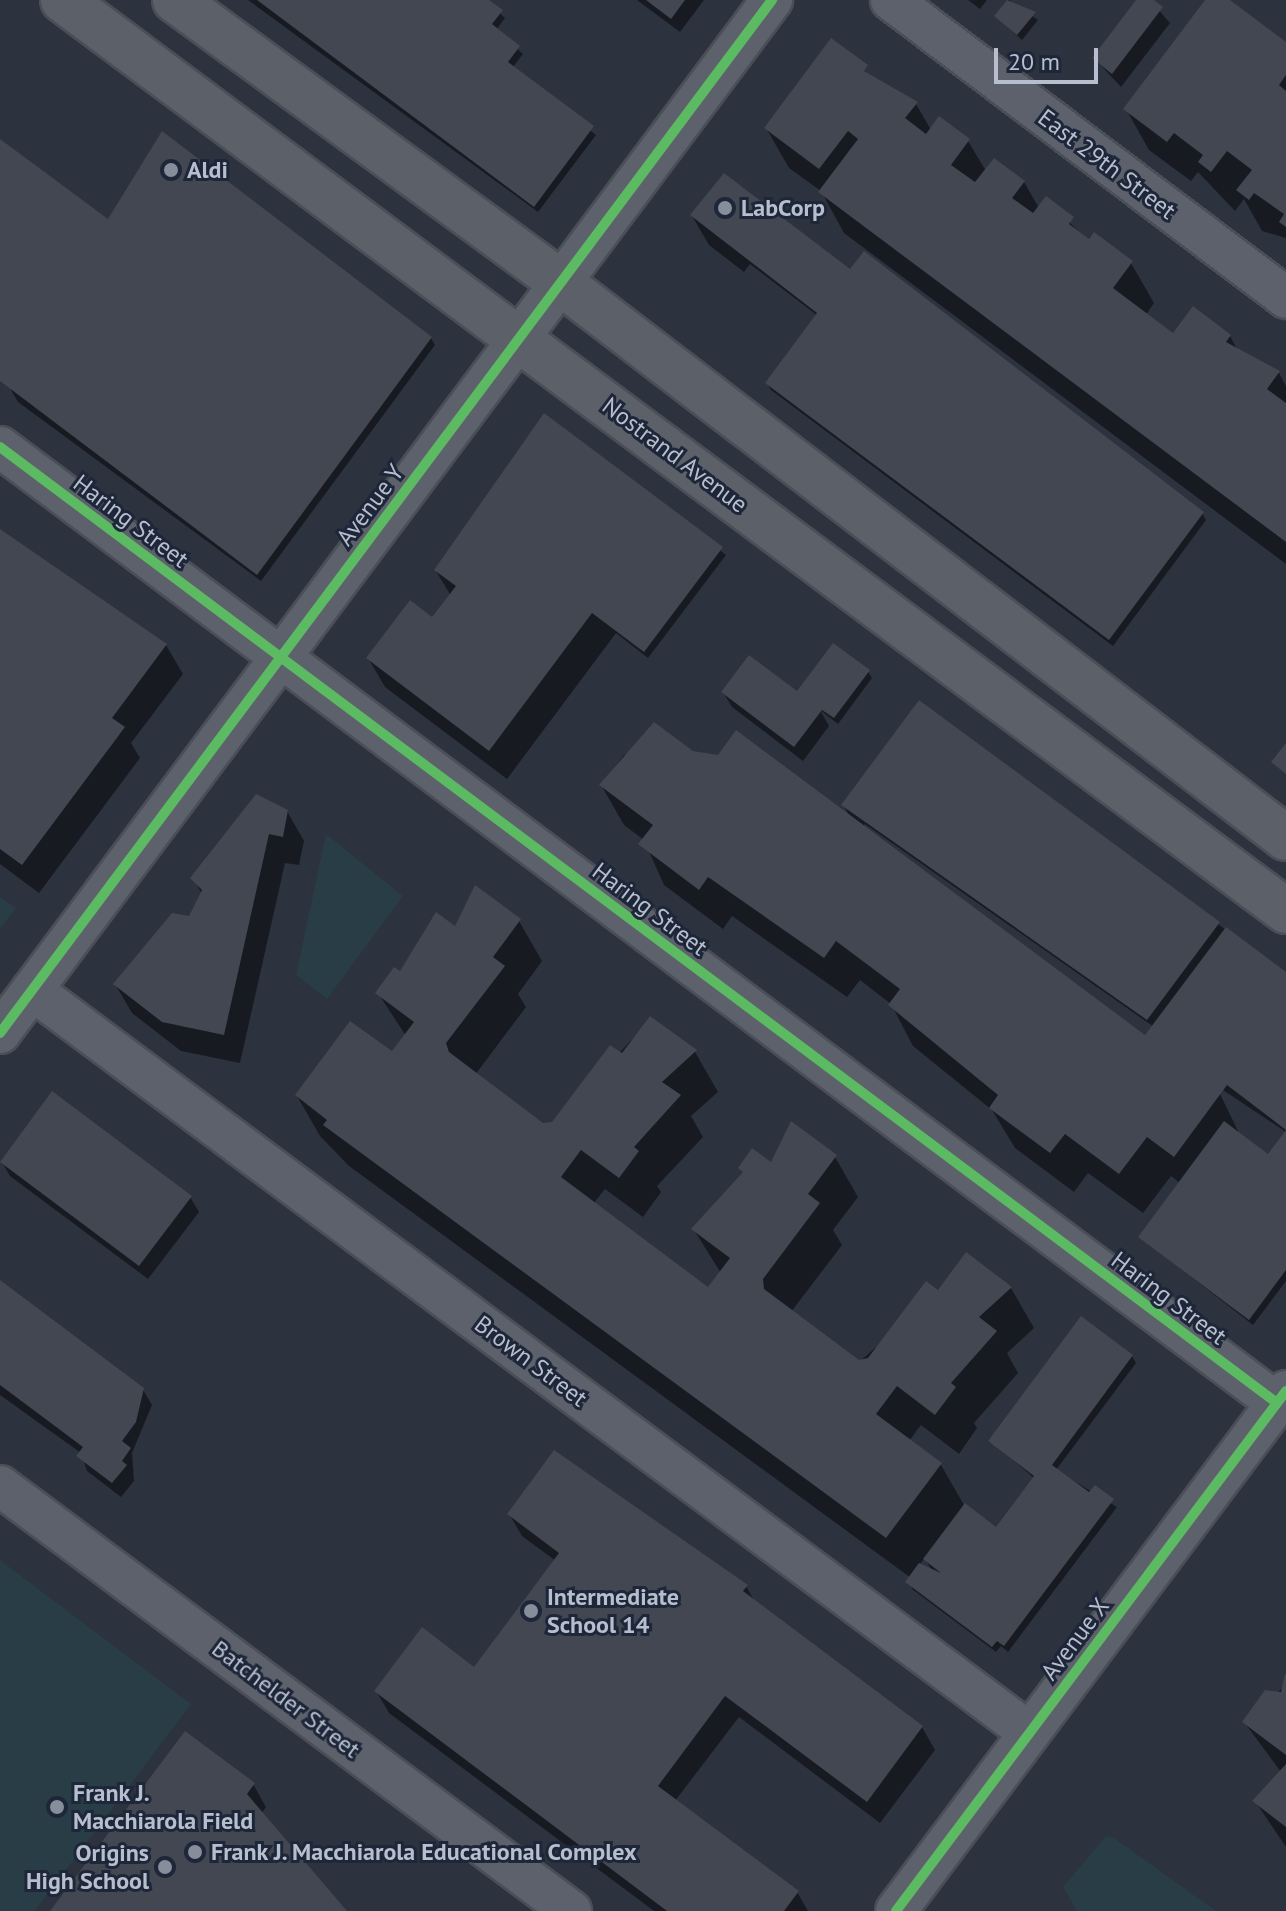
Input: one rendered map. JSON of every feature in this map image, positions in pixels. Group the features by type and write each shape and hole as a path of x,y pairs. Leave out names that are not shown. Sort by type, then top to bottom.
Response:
{"main road":[{"name":"Nostrand Avenue","path":"63,0 1286,911"},
{"path":"175,0 561,283 1286,838"}],"street":[{"name":"Avenue Y","path":"0,1033 772,0"},
{"name":"East 29th Street","path":"891,0 1286,298"},
{"name":"Haring Street","path":"0,447 1282,1397"},
{"name":"Brown Street","path":"32,990 1030,1733"},
{"name":"Avenue X","path":"896,1911 1282,1397"},
{"name":"Batchelder Street","path":"0,1486 571,1911"}],"shaded area":[{"path":"326,834 403,896 327,999 296,975"},
{"path":"0,897 16,908 0,929"},
{"name":"Frank J. Macchiarola Field","path":"0,1560 191,1704 35,1911 0,1911"},
{"path":"1106,1836 1114,1838 1216,1911 1077,1911 1063,1887"}],"building":[{"path":"257,0 489,0 503,10 492,24 520,46 508,62 594,126 534,207"},
{"path":"646,0 685,0 671,19"},
{"path":"1007,0 1036,12 1017,35 994,16"},
{"path":"1136,0 1154,0 1163,7 1112,74 1092,58"},
{"path":"1205,0 1230,0 1286,42 1286,75 1279,85 1286,91 1286,227 1279,222 1284,214 1254,193 1249,200 1236,190 1252,170 1227,151 1211,172 1198,162 1203,155 1174,133 1167,142 1123,109"},
{"path":"831,38 868,65 864,71 918,102 905,118 926,134 939,116 970,139 951,165 975,182 994,158 1025,181 1012,198 1033,213 1046,196 1074,217 1069,224 1089,239 1094,232 1133,261 1113,288 1173,333 1193,306 1231,335 1226,342 1280,371 1267,389 1286,403 1286,542 818,192 858,139 848,131 819,169 764,128"},
{"path":"162,131 432,337 257,575 0,381 0,139 108,219"},
{"path":"724,173 850,269 864,251 1204,512 1109,640 765,383 817,313 690,215"},
{"path":"544,413 723,547 644,652 592,613 489,751 366,658 410,600 432,617 456,586 434,570"},
{"path":"0,529 167,644 112,718 125,727 22,865 0,849"},
{"path":"833,643 870,670 834,718 822,710 794,747 721,692 749,655 797,691"},
{"path":"919,700 1220,922 1147,1020 841,805"},
{"path":"654,722 693,751 718,755 736,730 1145,1035 1226,927 1286,972 1286,1130 1227,1085 1174,1157 1147,1137 1119,1174 1065,1134 1050,1153 989,1108 998,1095 888,1005 900,989 836,941 824,958 708,877 699,890 638,844 653,825 599,785"},
{"path":"1286,743 1286,774 1271,762"},
{"path":"256,794 288,810 283,837 269,834 224,1035 162,1022 113,984 172,913 189,916 202,890 190,878"},
{"path":"475,885 521,919 493,957 505,966 446,1043 449,1052 543,1123 552,1122 610,1045 622,1053 650,1016 697,1050 662,1082 681,1095 634,1147 639,1151 619,1178 581,1150 561,1177 708,1287 730,1258 691,1229 743,1172 738,1168 752,1148 771,1162 791,1121 837,1155 808,1194 820,1203 763,1279 764,1289 859,1360 868,1358 926,1281 938,1290 966,1252 1012,1287 979,1317 997,1331 951,1383 956,1387 935,1415 897,1386 876,1414 942,1463 886,1538 323,1125 327,1120 295,1095 350,1021 392,1051 414,1022 375,993 394,967 400,971 436,912 455,926"},
{"path":"52,1091 192,1196 139,1266 0,1162"},
{"path":"1224,1121 1268,1154 1286,1130 1286,1270 1249,1320 1138,1237"},
{"path":"0,1280 144,1388 136,1422 122,1441 131,1448 122,1461 127,1465 112,1483 76,1456 83,1447 0,1385"},
{"path":"1081,1316 1133,1355 1052,1465 1089,1492 1095,1485 1114,1499 1004,1646 997,1641 992,1647 905,1582 919,1563 941,1573 923,1559 965,1503 996,1527 1034,1476 988,1441"},
{"path":"554,1450 748,1585 743,1591 923,1726 867,1802 725,1696 658,1786 799,1891 784,1911 667,1911 374,1691 422,1627 474,1667 559,1553 507,1514"},
{"path":"1285,1674 1286,1755 1242,1722 1265,1690 1281,1692"},
{"name":"Frank J. Macchiarola Educational Complex","path":"185,1731 255,1783 247,1794 347,1911 50,1911"},
{"path":"1286,1764 1286,1827 1252,1801"}],"cycle path":[{"path":"0,1033 772,0"},
{"path":"0,447 1277,1403"},
{"path":"896,1911 1286,1391"}],"place":[{"name":"Aldi","path":"171,170"},
{"name":"LabCorp","path":"725,208"},
{"name":"Intermediate School 14","path":"531,1611"},
{"name":"Frank J. Macchiarola Field","path":"57,1807"},
{"name":"Frank J. Macchiarola Educational Complex","path":"195,1852"},
{"name":"Origins High School","path":"165,1867"}]}
